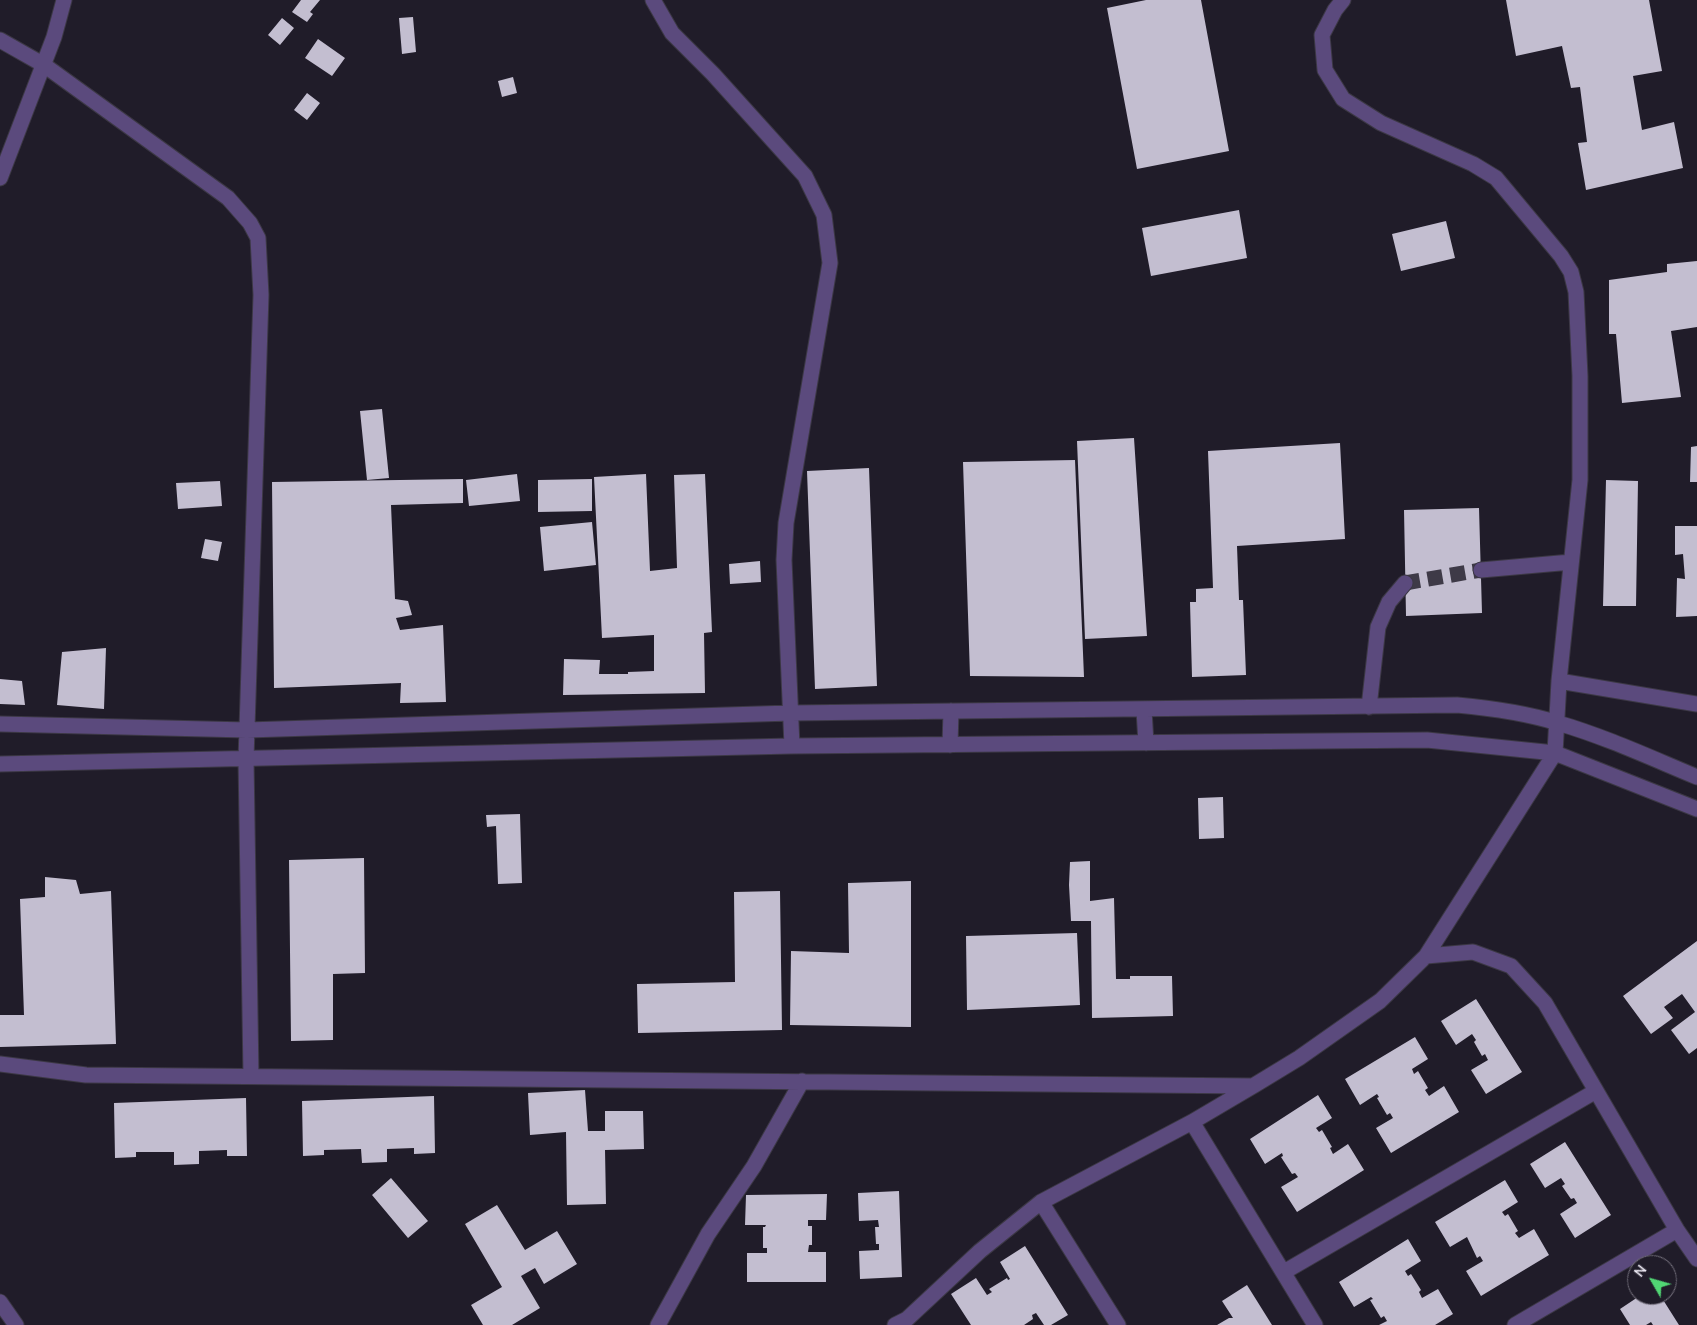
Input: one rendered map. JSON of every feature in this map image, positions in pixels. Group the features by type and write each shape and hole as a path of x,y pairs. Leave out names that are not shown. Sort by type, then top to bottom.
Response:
{"street":[{"path":"0,178 44,65 64,0"},
{"path":"653,0 672,33 714,74 805,176 824,215 830,262 786,523 784,560 792,746"},
{"path":"895,1325 906,1319 980,1251 1041,1202 1192,1122 1299,1058 1365,1012 1426,956 1555,753 1559,681 1580,480 1580,376 1576,292 1571,272 1561,256 1496,178 1473,164 1381,123 1343,100 1325,70 1322,35 1335,10 1343,0"},
{"path":"0,40 44,65 228,198 250,223 258,238 261,295 246,759 251,1076"},
{"path":"1481,570 1572,562"},
{"path":"1369,707 1378,627 1389,602 1405,583"},
{"path":"1559,681 1606,687 1697,704"},
{"path":"0,724 247,730 791,713 1457,705 1486,708 1556,722 1611,741 1697,777"},
{"path":"1144,710 1146,743"},
{"path":"950,745 951,711"},
{"path":"0,764 792,746 1427,740 1555,753 1697,809"},
{"path":"1426,956 1473,952 1510,966 1545,1004 1677,1230 1697,1259"},
{"path":"0,1064 86,1075 1253,1086"},
{"path":"658,1325 708,1234 754,1166 802,1081"},
{"path":"1284,1272 1596,1091"},
{"path":"1192,1122 1315,1325"},
{"path":"1041,1202 1118,1325"},
{"path":"1515,1325 1677,1230"},
{"path":"0,1302 16,1325"}],"building":[{"path":"301,0 320,0 310,12 313,14 307,22 292,12"},
{"path":"1146,0 1201,0 1229,151 1137,169 1107,8"},
{"path":"1506,0 1649,0 1662,71 1633,76 1642,130 1674,122 1683,168 1586,190 1578,143 1587,142 1580,87 1571,88 1562,46 1516,56"},
{"path":"413,17 416,52 402,54 399,18"},
{"path":"282,18 294,28 280,45 268,35"},
{"path":"318,39 345,58 332,76 305,58"},
{"path":"513,77 517,93 502,97 498,81"},
{"path":"307,93 320,103 307,120 294,110"},
{"path":"1239,210 1247,258 1151,276 1142,228"},
{"path":"1446,221 1455,258 1401,271 1392,234"},
{"path":"1697,261 1697,327 1671,331 1681,397 1622,403 1616,334 1609,334 1609,280 1667,272 1667,264"},
{"path":"382,409 389,478 367,480 360,411"},
{"path":"1134,438 1147,636 1085,639 1077,441"},
{"path":"1340,443 1345,539 1237,546 1239,600 1243,600 1246,675 1192,677 1190,602 1196,602 1196,589 1213,588 1208,451"},
{"path":"1697,446 1697,482 1690,482 1691,447"},
{"path":"1075,460 1084,677 970,676 963,462"},
{"path":"869,468 877,686 815,689 807,471"},
{"path":"517,474 520,501 469,506 466,480"},
{"path":"646,474 650,571 677,568 674,475 705,474 712,632 704,633 705,693 563,695 564,659 600,660 599,674 628,674 628,672 654,671 654,635 602,638 594,477"},
{"path":"463,479 463,503 391,505 395,599 408,601 412,615 396,618 400,630 443,625 446,702 400,703 401,683 274,688 272,482"},
{"path":"592,479 592,511 538,512 538,480"},
{"path":"1606,480 1638,481 1636,606 1603,606"},
{"path":"220,481 222,506 178,509 176,483"},
{"path":"1479,508 1482,613 1406,616 1404,510"},
{"path":"592,522 596,565 544,571 540,527"},
{"path":"1675,526 1697,526 1697,616 1676,617 1677,578 1685,579 1683,554 1675,555"},
{"path":"205,539 222,542 218,561 201,558"},
{"path":"760,561 761,582 730,584 729,564"},
{"path":"106,648 104,709 57,705 62,652"},
{"path":"0,679 22,681 25,705 0,704"},
{"path":"1223,797 1224,838 1199,839 1198,798"},
{"path":"520,814 522,883 498,884 496,826 487,827 486,815"},
{"path":"364,858 365,973 333,974 333,1040 291,1041 289,860"},
{"path":"1090,861 1090,901 1114,898 1116,979 1130,979 1130,976 1172,976 1173,1016 1092,1018 1091,921 1071,921 1069,885 1070,862"},
{"path":"45,877 76,880 80,894 111,891 116,1044 0,1047 0,1015 24,1015 20,899 45,897"},
{"path":"911,881 911,1027 790,1025 791,951 849,953 848,883"},
{"path":"780,891 782,1030 638,1033 637,984 735,982 734,892"},
{"path":"1077,933 1080,1005 967,1010 966,936"},
{"path":"1697,941 1697,1048 1689,1054 1671,1030 1695,1012 1682,994 1664,1007 1673,1018 1651,1034 1623,996"},
{"path":"1476,999 1522,1072 1486,1094 1471,1070 1488,1060 1485,1054 1482,1056 1472,1034 1456,1045 1441,1021"},
{"path":"1415,1037 1428,1059 1412,1069 1414,1074 1418,1071 1428,1088 1425,1090 1429,1096 1444,1086 1459,1112 1391,1153 1376,1128 1393,1118 1390,1113 1387,1115 1377,1098 1379,1097 1377,1094 1360,1105 1345,1079"},
{"path":"585,1090 588,1131 605,1131 605,1111 643,1111 644,1149 605,1150 606,1204 567,1205 566,1132 530,1135 528,1093"},
{"path":"1318,1095 1332,1118 1316,1128 1319,1132 1322,1130 1332,1147 1330,1148 1333,1154 1348,1144 1364,1170 1297,1212 1281,1187 1298,1177 1295,1173 1292,1174 1281,1157 1283,1156 1282,1153 1265,1164 1250,1139"},
{"path":"434,1096 435,1153 414,1154 414,1148 387,1149 387,1162 362,1163 361,1149 324,1150 324,1155 303,1156 302,1101"},
{"path":"246,1098 247,1156 227,1156 227,1150 199,1151 199,1164 174,1165 174,1152 136,1152 136,1157 115,1158 114,1103"},
{"path":"1565,1142 1611,1215 1575,1238 1560,1214 1577,1203 1574,1198 1571,1199 1562,1186 1565,1184 1561,1178 1545,1188 1530,1164"},
{"path":"391,1178 428,1221 408,1238 372,1195"},
{"path":"1505,1180 1518,1202 1502,1212 1505,1216 1508,1214 1518,1231 1515,1233 1519,1238 1534,1229 1549,1255 1481,1296 1466,1271 1483,1261 1480,1256 1477,1258 1467,1237 1450,1247 1435,1222"},
{"path":"899,1191 902,1277 860,1279 859,1251 879,1250 879,1244 876,1244 875,1227 879,1227 878,1220 859,1221 858,1193"},
{"path":"827,1194 826,1220 808,1220 808,1226 812,1226 812,1245 809,1245 808,1252 826,1252 826,1282 747,1282 747,1253 767,1253 767,1248 763,1248 763,1227 766,1225 745,1225 746,1195"},
{"path":"497,1205 525,1250 557,1231 577,1264 544,1284 535,1268 521,1276 540,1308 512,1325 483,1325 471,1305 502,1287 465,1224"},
{"path":"1408,1239 1421,1261 1405,1271 1408,1276 1411,1274 1421,1290 1419,1292 1422,1298 1438,1289 1453,1314 1435,1325 1379,1325 1387,1321 1384,1316 1381,1318 1370,1300 1373,1299 1371,1297 1354,1307 1339,1282"},
{"path":"1025,1246 1068,1315 1051,1325 1044,1325 1036,1313 1032,1315 1033,1319 1024,1325 971,1325 951,1294 976,1278 987,1295 992,1292 989,1289 1007,1278 1008,1280 1010,1279 1000,1262"},
{"path":"1247,1285 1272,1325 1217,1325 1229,1318 1233,1318 1222,1301"},
{"path":"1627,1304 1666,1305 1679,1325 1653,1325 1651,1322 1646,1325 1630,1325 1620,1309"}],"tunnel":[{"path":"1405,583 1481,570"}]}
